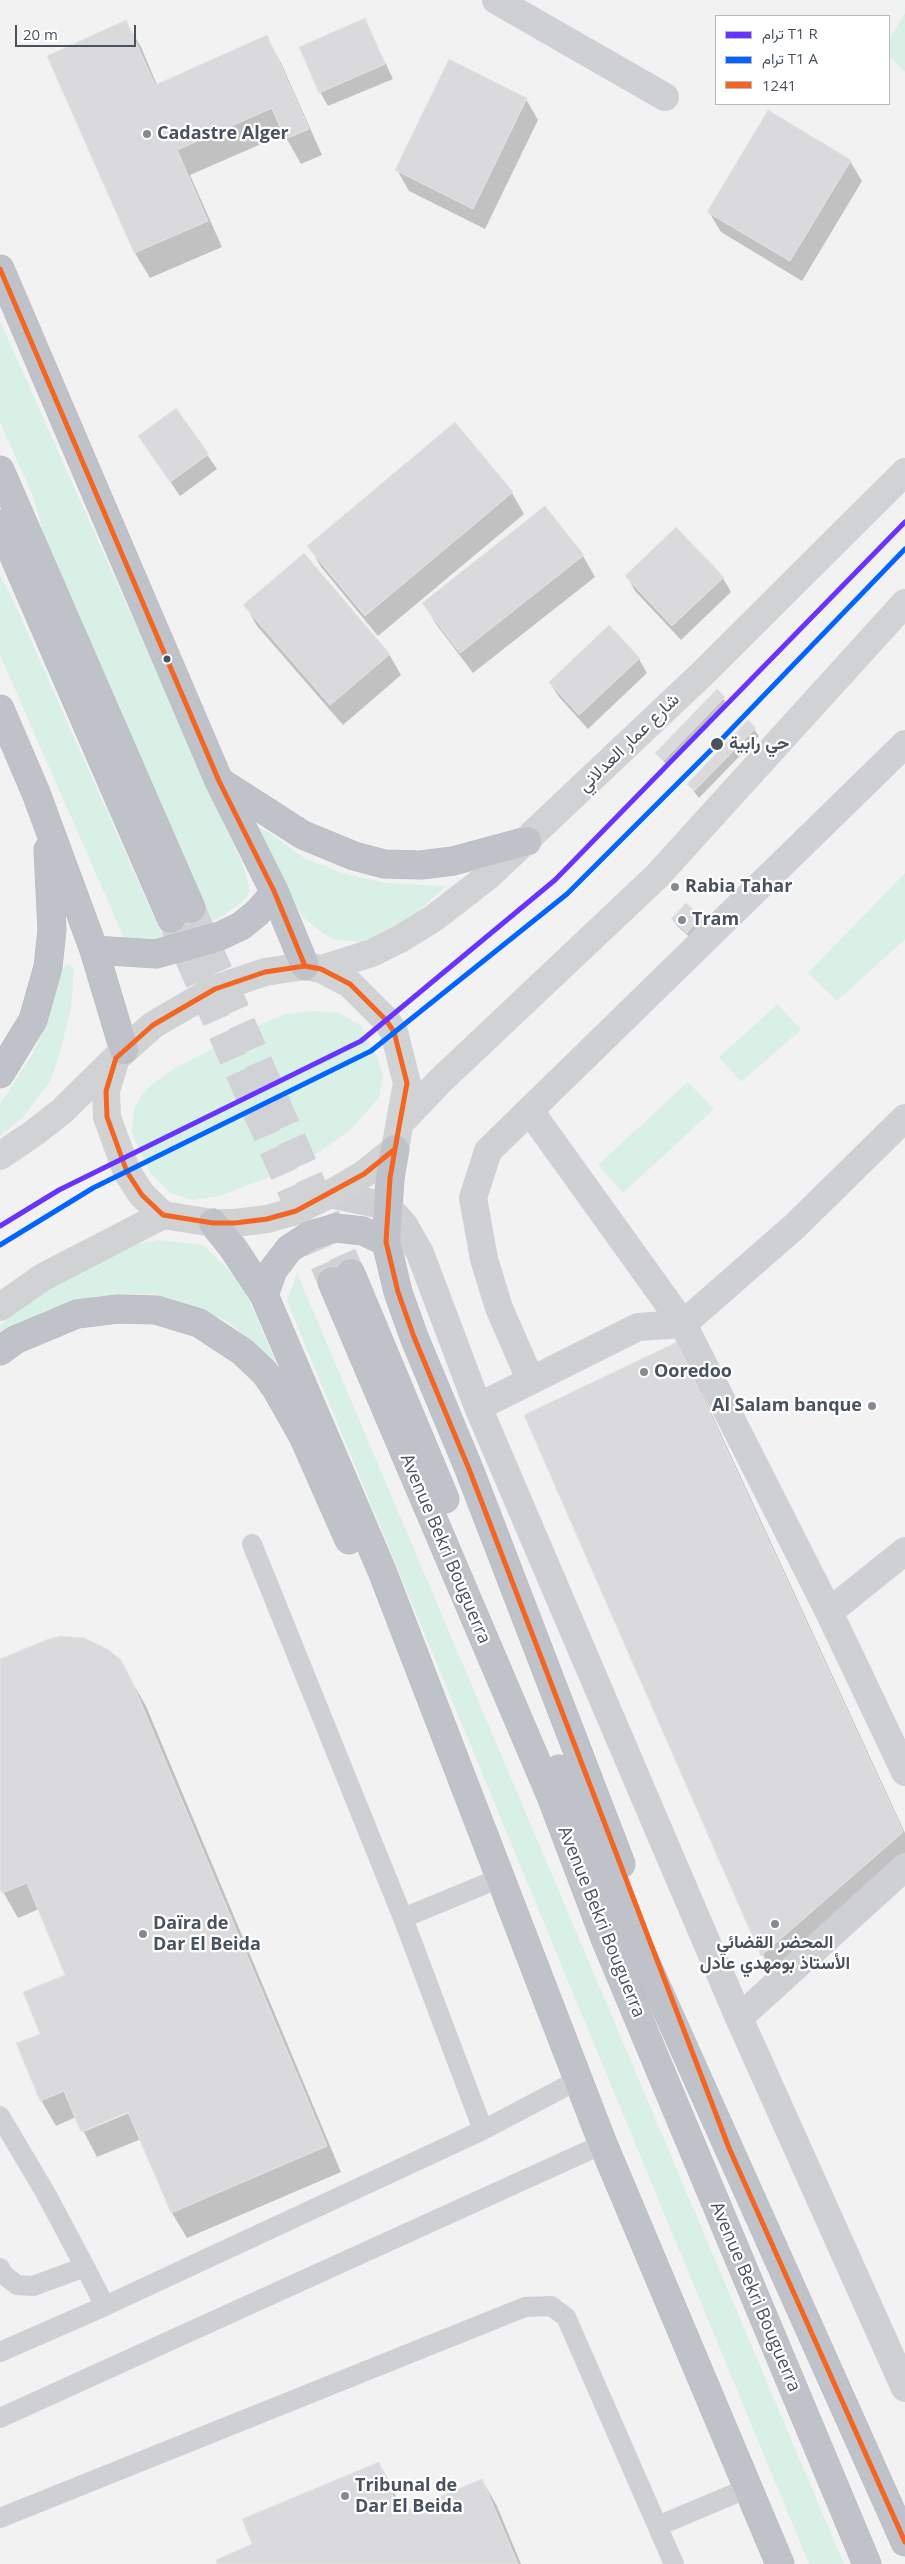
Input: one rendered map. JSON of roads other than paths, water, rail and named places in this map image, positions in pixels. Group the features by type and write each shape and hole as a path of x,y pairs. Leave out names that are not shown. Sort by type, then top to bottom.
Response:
{"highway":[{"path":"0,269 220,781 313,967"},
{"path":"0,470 181,913 0,524"},
{"path":"0,709 36,793 94,950 120,1054"},
{"path":"220,781 264,812 303,836 354,856 384,864 421,866 453,861 527,841"},
{"path":"0,1074 33,1020 48,967 52,930 51,891 48,848 36,793"},
{"path":"94,950 156,954 220,936 241,926 257,913 268,901 274,890"},
{"path":"395,1149 387,1206 386,1242 398,1292 414,1337 470,1469 730,2148"},
{"path":"213,1223 239,1256 264,1296 382,1572 603,2144 780,2564"},
{"path":"264,1296 273,1270 288,1249 310,1235 336,1228 363,1231 386,1242"},
{"name":"Avenue Bekri Bouguerra","path":"867,2564 606,1941 552,1796 341,1278 905,2542"},
{"path":"0,1350 15,1340 77,1314 118,1309 156,1310 199,1323 243,1352 265,1373 288,1406 345,1534 354,1548 382,1572"}],"main road":[{"name":"شارع عمار العدلاني","path":"0,1156 34,1134 62,1111 120,1054 153,1025 215,989 265,972 313,967 372,953 434,918 487,877 527,841 702,674 905,472"},
{"path":"400,1122 440,1081 657,876 905,603"},
{"path":"120,1054 106,1091 107,1117 127,1172 142,1195 163,1215 213,1223 267,1220 296,1211 364,1174 395,1149 407,1083 394,1032 386,1020 350,984 313,967"},
{"path":"0,1308 43,1277 163,1215"}],"street":[{"path":"496,0 665,97"},
{"path":"530,1379 499,1308 484,1259 473,1198 488,1152 905,744"},
{"path":"530,1111 683,1324 829,1612 905,1772"},
{"path":"478,1407 530,1379 638,1327 683,1324 795,1226 905,1118"},
{"path":"330,1194 387,1206 404,1225 420,1253 478,1407 739,2018 905,2388"},
{"path":"829,1612 905,1551"},
{"path":"739,2018 905,1867"}],"lane":[{"path":"252,1544 403,1918 483,2130"},
{"path":"403,1918 500,1878"},
{"path":"0,2352 105,2306 483,2130 578,2080"},
{"path":"0,2116 45,2192 105,2306"},
{"path":"0,2418 603,2144"},
{"path":"0,2268 2,2273 17,2285 33,2286 85,2266"},
{"path":"0,2518 525,2307 551,2306 566,2318 674,2564"},
{"path":"658,2526 748,2488"}],"tunnel":[{"path":"191,908 351,1274"},
{"path":"171,918 332,1282"}],"place":[{"name":"Cadastre Alger","path":"147,134"},
{"name":"حي رابية","path":"717,744"},
{"name":"Rabia Tahar","path":"675,887"},
{"name":"Tram","path":"682,920"},
{"name":"Ooredoo","path":"644,1372"},
{"name":"Al Salam banque","path":"872,1406"},
{"name":"المحضر القضائي الأستاذ بومهدي عادل","path":"775,1924"},
{"name":"Daïra de Dar El Beida","path":"143,1934"},
{"name":"Tribunal de Dar El Beida","path":"345,2496"}]}
